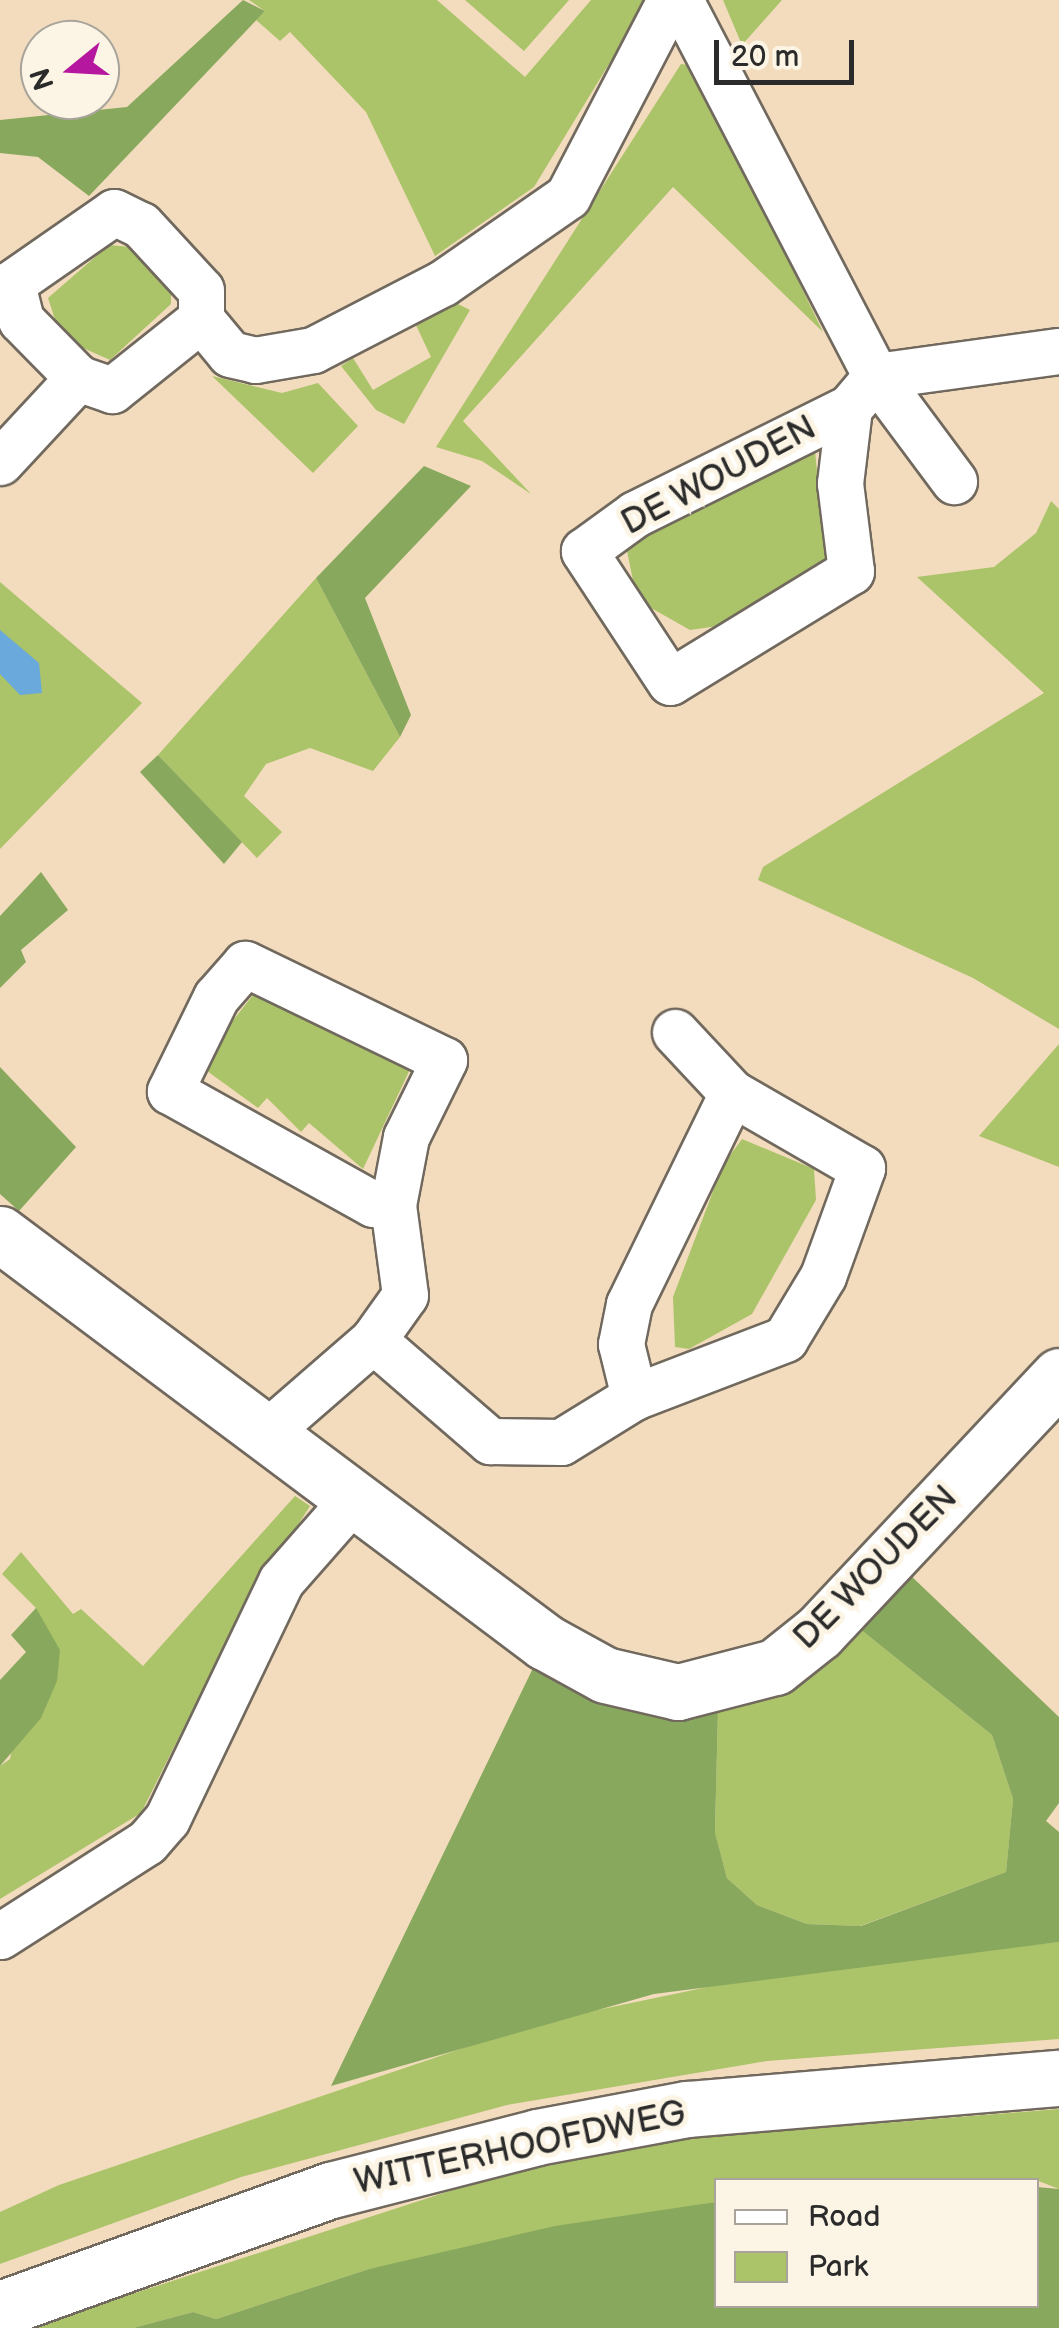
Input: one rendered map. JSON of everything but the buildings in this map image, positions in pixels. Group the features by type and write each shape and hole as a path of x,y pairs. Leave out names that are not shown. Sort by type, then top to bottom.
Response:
{"street":[{"path":"200,319 112,390 78,378 21,320 6,278 114,212 141,226 201,290 200,319 230,354 255,360 314,350 499,248 568,196 670,0"},
{"path":"680,0 862,392 954,481"},
{"name":"DE WOUDEN","path":"862,392 840,483 851,571 670,682 584,551 634,514 862,392 1059,351"},
{"path":"0,462 78,378"},
{"path":"265,1434 373,1340 405,1295 393,1205 406,1138 444,1060 245,964 216,997 170,1091 373,1204 393,1205"},
{"path":"373,1340 490,1441 561,1442 634,1397 785,1340 822,1276 862,1168 732,1094 674,1032"},
{"path":"634,1397 621,1344 629,1304 732,1094"},
{"name":"DE WOUDEN","path":"8,1255 265,1434 545,1642 605,1675 697,1689 775,1667 819,1632 1059,1376"},
{"path":"0,1936 147,1842 167,1818 282,1581 353,1498"},
{"name":"WITTERHOOFDWEG","path":"0,2308 331,2190 536,2138 688,2109 1059,2078"}],"green space":[{"path":"243,0 265,11 89,196 38,157 0,153 0,120 120,120 120,108 127,107"},
{"path":"249,0 437,0 525,77 591,0 648,0 534,187 435,256 366,112 290,32 280,41 256,20 265,11"},
{"path":"465,0 569,0 524,51"},
{"path":"723,0 782,0 742,45"},
{"path":"681,64 694,66 823,332 673,187 463,421 531,494 482,461 436,447"},
{"path":"109,245 131,247 171,285 171,304 110,360 61,338 48,298"},
{"path":"450,300 470,310 404,424 376,410 341,366 353,358 373,390 431,357 415,323"},
{"path":"212,376 282,393 318,383 358,426 313,473"},
{"path":"815,451 826,566 718,626 690,630 637,600 627,551 649,527"},
{"path":"424,466 471,486 365,598 411,715 400,737 316,578"},
{"path":"1051,501 1059,509 1059,1029 973,978 758,880 763,867 1044,693 917,577 994,567 1036,533"},
{"path":"316,578 400,737 373,771 310,748 266,764 244,796 282,832 257,858 158,755"},
{"path":"0,582 142,703 0,849"},
{"path":"158,755 242,842 224,864 140,772"},
{"path":"41,872 68,910 21,950 26,962 0,988 0,916"},
{"path":"265,980 413,1063 363,1169 309,1123 301,1132 267,1098 258,1108 207,1071 204,1057"},
{"path":"1059,1044 1059,1167 979,1136"},
{"path":"0,1067 76,1147 19,1211 0,1194"},
{"path":"742,1139 814,1169 816,1200 752,1314 689,1349 675,1347 673,1297 723,1165"},
{"path":"295,1496 310,1506 238,1619 141,1813 0,1899 0,1766 10,1759 36,1608 2,1574 21,1552 73,1614 81,1609 143,1666"},
{"path":"909,1574 1059,1717 1059,1803 1046,1821 1059,1832 1059,1942 654,1994 331,2086 534,1666 626,1709 718,1710 715,1833 727,1878 757,1905 807,1924 861,1926 1006,1872 1013,1799 992,1735 855,1625"},
{"path":"36,1608 60,1650 57,1681 41,1718 0,1766 0,1680 26,1652 11,1635"},
{"path":"855,1625 992,1735 1013,1799 1006,1872 860,1926 807,1924 757,1905 727,1878 715,1834 718,1710"},
{"path":"1059,1942 1059,2039 767,2061 507,2105 241,2177 0,2264 0,2212 59,2185 540,2022 784,1971"},
{"path":"1059,2109 1059,2189 1039,2178 714,2178 714,2202 369,2269 216,2319 193,2312 133,2328 27,2328 496,2176 683,2139"},
{"path":"1039,2187 1059,2189 1059,2328 133,2328 193,2312 216,2319 369,2269 555,2226 714,2202 714,2308 1039,2308"}],"water":[{"path":"0,630 39,663 42,693 20,695 0,674"}]}
